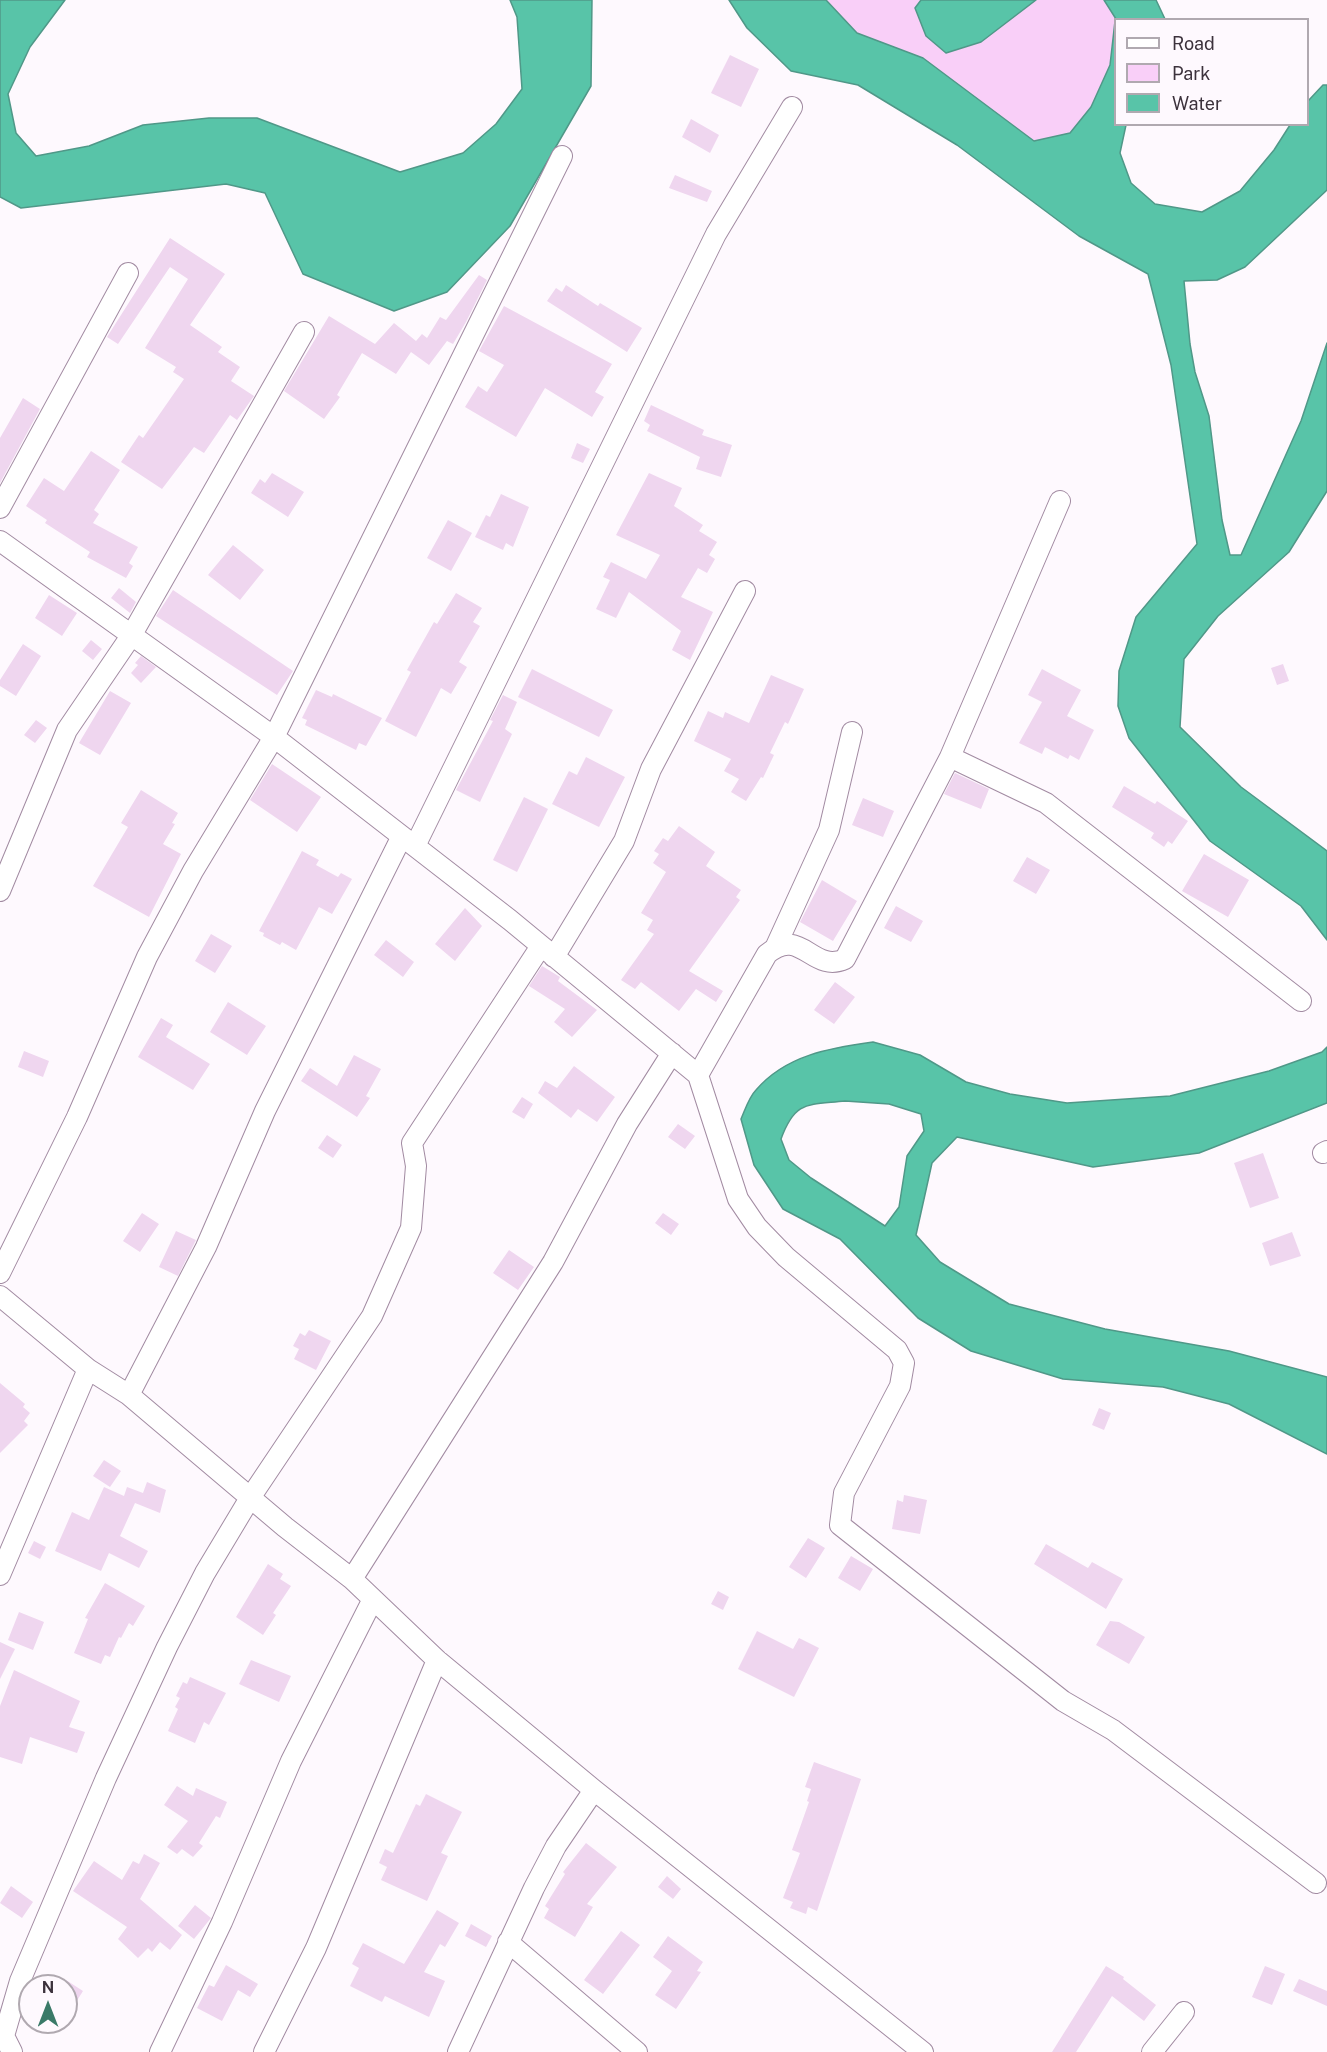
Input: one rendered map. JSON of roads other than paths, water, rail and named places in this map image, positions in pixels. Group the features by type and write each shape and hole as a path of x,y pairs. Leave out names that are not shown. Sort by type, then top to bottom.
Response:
{"street":[{"path":"129,1395 206,1247 265,1111 409,841 716,234 792,107"},
{"path":"0,1273 77,1117 147,957 193,871 274,737 562,156"},
{"path":"0,508 128,273"},
{"path":"0,891 68,730 131,636 304,332"},
{"path":"776,946 789,943 803,948 822,961 834,964 845,959 950,757 1060,501"},
{"path":"0,541 274,737 409,841 698,1075 738,1199 756,1227 786,1257 897,1350 903,1363 900,1386 844,1493 840,1525 1063,1701 1113,1730 1316,1883"},
{"path":"12,2052 4,2036 20,1981 106,1778 184,1615 250,1498 372,1316 411,1228 416,1166 412,1143 624,841 651,769 746,591"},
{"path":"698,1075 767,954 776,946 829,830 852,732"},
{"path":"950,757 1046,803 1300,1001"},
{"path":"352,1579 553,1262 627,1124 672,1053"},
{"path":"0,1296 88,1369 129,1395 250,1498 352,1579 437,1659 594,1790 923,2052"},
{"path":"0,1575 88,1369"},
{"path":"160,2052 222,1922 291,1761 373,1599"},
{"path":"264,2052 316,1948 437,1659"},
{"path":"458,2052 508,1942 556,1846 594,1790"},
{"path":"508,1942 638,2052"},
{"path":"1152,2052 1184,2012"}],"water":[{"path":"0,0 65,0 30,47 8,94 16,133 36,156 89,146 143,125 209,118 257,118 400,172 463,153 496,124 522,89 517,17 510,0 592,0 591,86 510,226 447,292 394,311 303,274 265,193 226,184 21,208 0,197"},
{"path":"729,0 826,0 857,33 923,58 1034,141 1070,133 1091,107 1110,65 1114,30 1114,126 1126,126 1120,153 1131,183 1155,204 1202,212 1240,191 1274,150 1289,126 1309,126 1309,100 1323,85 1327,85 1327,190 1245,267 1217,280 1184,281 1190,344 1195,372 1209,416 1222,520 1230,555 1241,555 1301,421 1327,343 1327,491 1289,552 1218,616 1184,659 1180,727 1241,787 1327,851 1327,940 1301,906 1210,841 1129,738 1118,706 1119,671 1136,617 1197,544 1171,365 1148,274 1079,236 957,145 858,85 791,71 747,28"},
{"path":"921,0 1036,0 981,42 946,53 926,36 915,8"},
{"path":"1104,0 1156,0 1165,18 1115,18"},
{"path":"873,1042 920,1055 966,1082 1010,1094 1067,1103 1170,1096 1269,1071 1322,1052 1327,1047 1327,1103 1199,1153 1093,1167 957,1137 932,1163 916,1235 940,1262 1009,1304 1105,1329 1229,1351 1327,1377 1327,1454 1229,1404 1163,1387 1063,1379 971,1351 918,1318 840,1239 783,1209 754,1165 741,1119 747,1104 751,1096 768,1078 795,1061 810,1055","holes":["845,1101 889,1104 921,1114 924,1131 907,1156 899,1207 885,1226 811,1178 789,1160 781,1139 792,1117 804,1107 812,1104"]}]}
